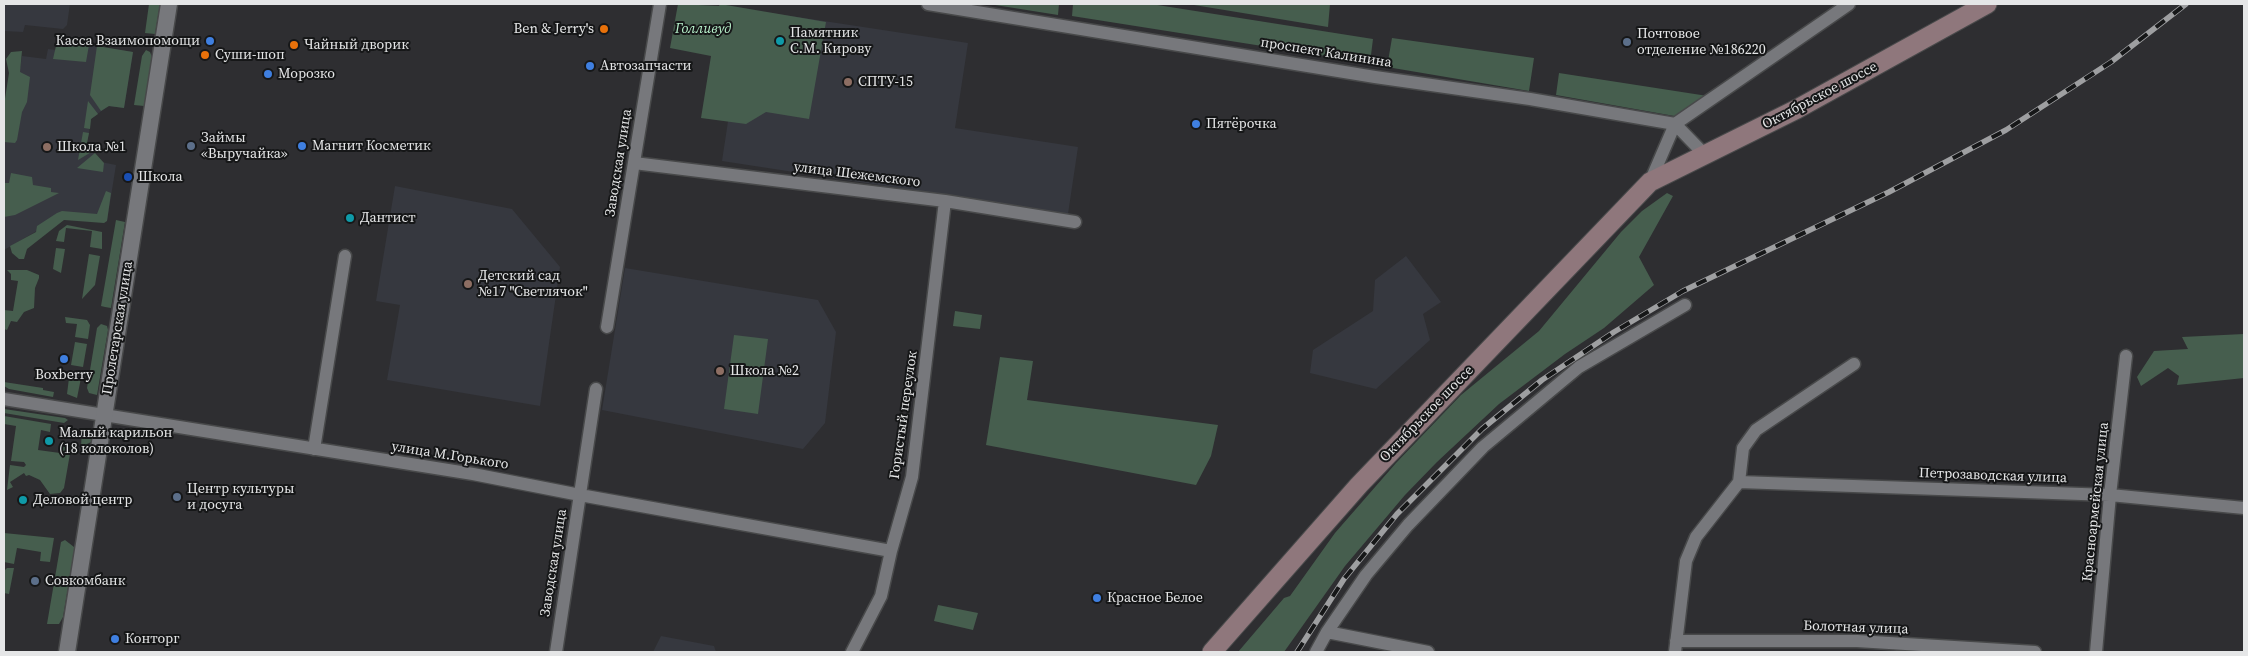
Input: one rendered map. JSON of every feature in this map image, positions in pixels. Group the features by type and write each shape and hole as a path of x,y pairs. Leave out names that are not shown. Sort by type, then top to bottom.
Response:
{"main road":[{"name":"Октябрьское шоссе","path":"1212,652 1359,484 1650,182 1797,110 1987,4"}],"street":[{"name":"Пролетарская улица","path":"67,652 169,4"},
{"name":"Заводская улица","path":"607,327 660,4"},
{"name":"проспект Калинина","path":"928,4 1375,77 1530,99 1675,124"},
{"path":"1706,156 1675,124 1849,4"},
{"name":"Октябрьское шоссе","path":"1650,182 1675,124"},
{"name":"улица Шежемского","path":"634,163 945,201 1075,222"},
{"name":"Гористый переулок","path":"852,652 881,596 891,552 913,476 945,201"},
{"path":"314,449 345,256"},
{"path":"1316,652 1327,632 1366,575 1408,525 1483,447 1579,367 1686,305"},
{"name":"Красноармейская улица","path":"2096,652 2110,495 2126,356"},
{"path":"1676,647 1686,561 1696,537 1739,482 1742,448 1756,430 1854,364"},
{"name":"Заводская улица","path":"556,652 596,389"},
{"name":"улица М.Горького","path":"4,399 473,474 891,552"},
{"name":"Петрозаводская улица","path":"1739,482 2110,495 2244,508"},
{"path":"1327,632 1428,652"},
{"name":"Болотная улица","path":"1676,647 1858,640 1901,649 2035,652"}],"shaded area":[{"path":"4,4 70,4 67,25 63,29 25,25 23,32 4,31"},
{"name":"СПТУ-15","path":"745,9 968,43 955,128 1078,147 1068,214 722,161"},
{"name":"Школа №1","path":"87,45 133,52 124,108 108,106 91,119 87,143 101,162 116,165 107,221 66,214 4,250 4,142 8,142 22,56 46,59 48,49 85,54"},
{"name":"Детский сад №17 \"Светлячок\"","path":"395,186 512,209 560,267 540,406 387,380 400,305 376,301"},
{"path":"1406,256 1441,302 1423,314 1430,340 1376,389 1310,373 1313,350 1373,311 1375,280"},
{"name":"Школа №2","path":"625,268 818,300 836,332 825,423 803,449 602,410"},
{"path":"661,636 714,646 716,652 653,652"}],"green space":[{"path":"149,4 160,4 155,34 145,33"},
{"name":"Голливуд","path":"678,4 719,6 720,4 826,22 809,119 766,112 746,124 701,118 711,56 670,48"},
{"path":"989,4 1059,4 1058,15"},
{"path":"1073,4 1151,4 1373,39 1370,63 1072,16"},
{"path":"1188,4 1330,4 1328,27"},
{"path":"1392,38 1534,58 1529,91 1387,67"},
{"path":"62,42 89,45 86,62 53,59 56,46"},
{"path":"97,46 133,52 124,108 109,106 101,111 90,95"},
{"path":"146,50 150,52 152,57 144,106 134,105 142,56"},
{"path":"22,51 20,72 30,77 27,102 22,112 17,140 15,143 4,142 4,105 9,73 6,59 11,52"},
{"path":"1559,73 1714,97 1680,117 1556,95"},
{"path":"88,101 98,114 91,119 90,129 84,128"},
{"path":"83,132 89,133 87,143 93,151 78,160"},
{"path":"95,153 104,163 103,172 77,168"},
{"path":"11,173 32,177 33,185 51,188 51,192 59,193 15,215 4,217 4,183 9,183"},
{"path":"106,191 111,193 107,221 104,223 64,220 27,249 24,259 19,259 12,253 10,246 36,232 37,226 57,213 62,211 97,214"},
{"path":"1667,193 1673,196 1639,257 1654,285 1604,328 1565,354 1499,404 1437,462 1405,495 1345,566 1284,652 1238,652 1284,598 1290,596 1335,533 1396,463 1461,395 1539,331 1621,232 1642,211"},
{"path":"116,220 125,222 111,308 101,306"},
{"path":"67,225 102,232 102,249 90,247 92,231 66,228 64,242 56,241 59,231"},
{"path":"56,248 65,249 61,273 53,269"},
{"path":"89,254 100,256 95,285 82,299"},
{"path":"7,270 27,270 39,275 39,278 35,288 34,308 24,312 17,322 11,321 7,330 4,329 4,310 13,311 18,281 11,280 11,274"},
{"path":"955,311 982,315 980,329 953,326"},
{"path":"65,317 87,320 90,325 88,339 75,337 77,324 66,323"},
{"path":"101,324 107,326 108,330 97,395 89,393 87,388 97,328"},
{"path":"2244,334 2244,378 2177,385 2179,376 2168,368 2141,386 2137,377 2154,351 2188,349 2182,337"},
{"path":"734,335 768,339 758,414 724,409"},
{"path":"75,342 87,344 83,367 71,365"},
{"path":"1000,357 1033,361 1027,400 1218,425 1211,456 1196,485 986,445"},
{"path":"69,378 81,378 77,398 67,394"},
{"path":"4,382 43,388 43,390 54,392 53,397 9,389 4,386"},
{"path":"4,409 68,420 64,423 4,413"},
{"path":"4,416 51,424 50,432 41,430 38,450 60,453 61,446 71,448 64,488 60,493 50,494 40,480 29,475 26,476 24,473 10,482 13,487 7,490 10,465 24,467 26,465 24,462 11,461 16,426 4,424"},
{"path":"82,428 93,430 91,442 81,447"},
{"path":"4,533 54,538 50,562 40,561 41,552 17,548 14,564 4,562"},
{"path":"65,540 74,547 74,553 63,617 59,624 47,624 61,542"},
{"path":"7,568 14,568 9,594 4,593 4,571"},
{"path":"938,605 978,613 973,630 934,621"}],"railway":[{"path":"1297,652 1344,579 1397,514 1482,429 1542,380 1614,332 1683,291 1889,192 2006,130 2111,62 2186,4"}],"place":[{"name":"Ben & Jerry's","path":"604,29"},
{"name":"Касса Взаимопомощи","path":"210,41"},
{"name":"Памятник С.М. Кирову","path":"780,41"},
{"name":"Почтовое отделение №186220","path":"1627,42"},
{"name":"Чайный дворик","path":"294,45"},
{"name":"Суши-шоп","path":"205,55"},
{"name":"Автозапчасти","path":"590,66"},
{"name":"Морозко","path":"268,74"},
{"name":"СПТУ-15","path":"848,82"},
{"name":"Пятёрочка","path":"1196,124"},
{"name":"Займы «Выручайка»","path":"191,146"},
{"name":"Магнит Косметик","path":"302,146"},
{"name":"Школа №1","path":"47,147"},
{"name":"Школа","path":"128,177"},
{"name":"Дантист","path":"350,218"},
{"name":"Детский сад №17 \"Светлячок\"","path":"468,284"},
{"name":"Boxberry","path":"64,359"},
{"name":"Школа №2","path":"720,371"},
{"name":"Малый карильон (18 колоколов)","path":"49,441"},
{"name":"Центр культуры и досуга","path":"177,497"},
{"name":"Деловой центр","path":"23,500"},
{"name":"Совкомбанк","path":"35,581"},
{"name":"Красное Белое","path":"1097,598"},
{"name":"Конторг","path":"115,639"}]}
